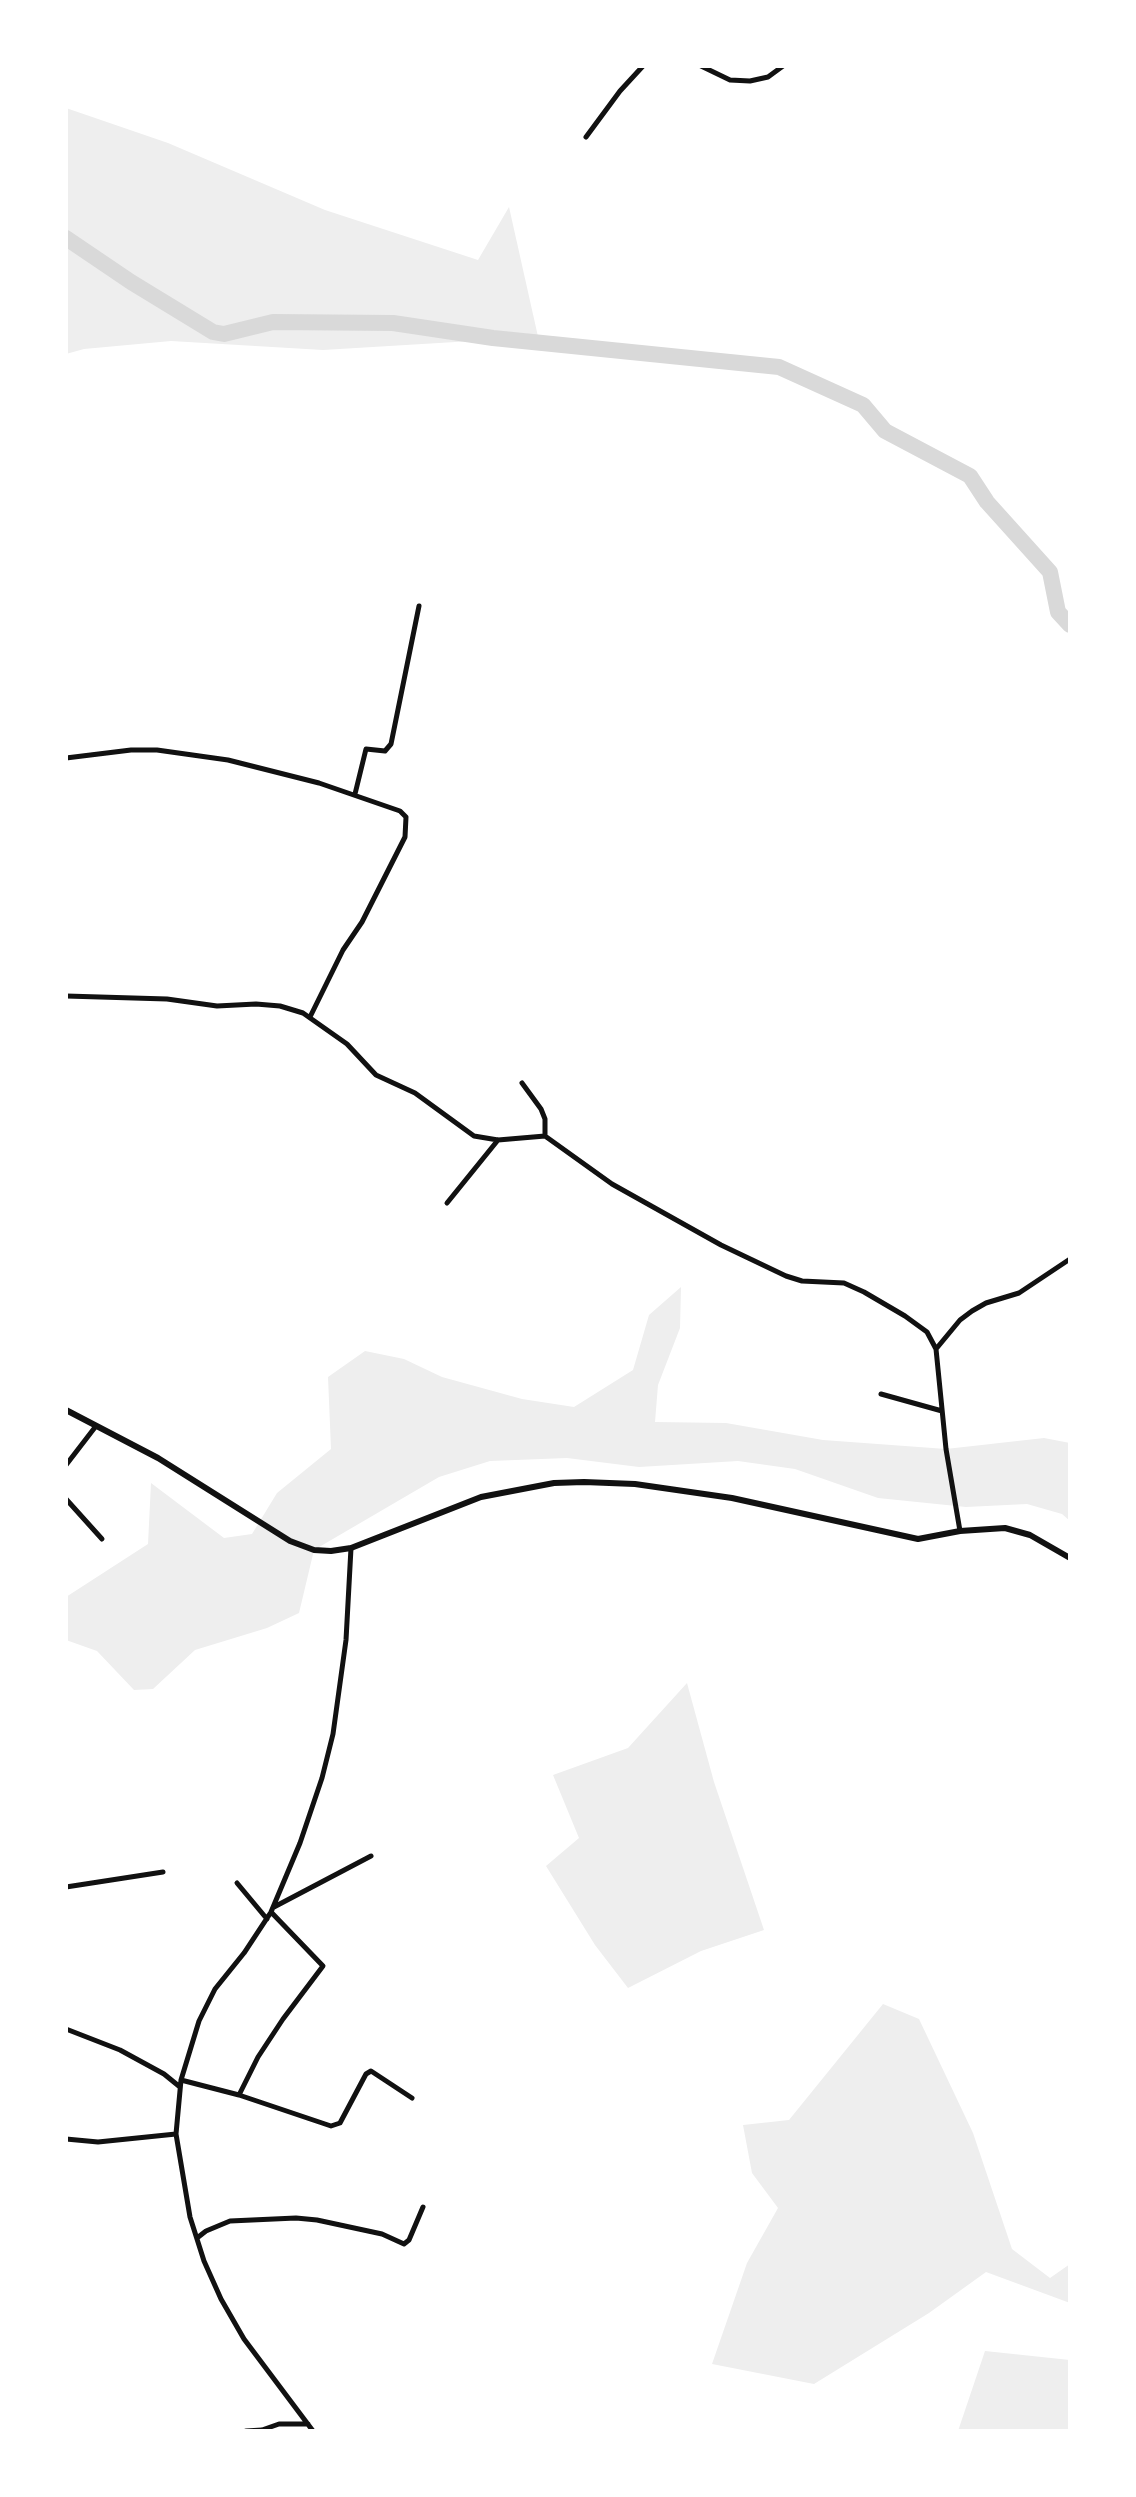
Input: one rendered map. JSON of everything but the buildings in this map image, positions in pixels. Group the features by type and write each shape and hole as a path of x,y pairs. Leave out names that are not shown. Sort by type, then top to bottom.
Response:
{"street":[{"path":"586,137 620,91 643,66"},
{"path":"701,66 730,80 750,81 768,76 783,66"},
{"path":"355,794 366,748 386,751 391,744 419,606"},
{"path":"66,758 131,750 158,750 228,760 355,794 400,811 406,817 405,837 362,922 343,950 310,1017"},
{"path":"66,996 167,999 217,1006 256,1004 280,1006 310,1017 347,1044 376,1075 415,1093 474,1136 498,1140 545,1136 612,1184 722,1245 777,1272 802,1281 837,1281 864,1292 922,1328 936,1349 955,1512 960,1531"},
{"path":"522,1083 541,1109 545,1119 545,1136"},
{"path":"447,1203 498,1140"},
{"path":"936,1349 960,1320 972,1311 986,1303 1019,1293 1070,1259"},
{"path":"881,1394 942,1411"},
{"path":"66,1410 159,1458 290,1541 314,1550 331,1551 351,1548 481,1497 554,1483 584,1482 635,1484 732,1498 918,1539 960,1531 1005,1528 1030,1535 1070,1558"},
{"path":"66,1465 96,1426"},
{"path":"66,1499 102,1539"},
{"path":"313,2431 231,2319 204,2261 179,2162 176,2134 180,2083 207,2003 272,1910 300,1843 333,1734 349,1611 351,1548"},
{"path":"272,1910 371,1856"},
{"path":"66,1887 164,1872"},
{"path":"237,1883 267,1919"},
{"path":"239,2095 258,2057 323,1966 272,1910"},
{"path":"66,2029 120,2050 180,2083 239,2095 331,2126 340,2122 366,2074 371,2071 412,2098"},
{"path":"66,2139 98,2142 176,2134"},
{"path":"197,2238 206,2230 230,2221 296,2218 363,2230 404,2244 409,2240 423,2207"},
{"path":"246,2431 262,2430 279,2424 308,2424"}],"shaded area":[{"path":"66,108 168,143 325,210 478,260 509,207 541,350 505,339 323,350 171,341 84,349 66,354"},
{"path":"681,1287 680,1328 658,1385 655,1422 726,1423 823,1440 946,1449 1044,1438 1070,1443 1070,1521 1062,1514 1027,1504 966,1507 878,1498 795,1469 738,1461 639,1467 567,1458 490,1461 439,1477 314,1550 299,1613 267,1628 195,1650 153,1689 134,1690 97,1651 66,1640 66,1597 148,1544 151,1483 224,1538 252,1534 277,1493 331,1449 328,1377 365,1351 404,1359 442,1377 522,1399 574,1407 633,1370 649,1315"},
{"path":"687,1683 714,1782 764,1930 701,1951 628,1988 595,1945 546,1866 579,1838 553,1775 628,1748"},
{"path":"883,2004 919,2019 973,2133 1012,2249 1050,2278 1070,2264 1070,2303 986,2272 929,2313 814,2384 712,2364 747,2263 778,2208 752,2173 743,2125 789,2120"},
{"path":"985,2351 1070,2360 1070,2431 958,2431"}],"waterway":[{"path":"66,238 131,282 213,332 224,334 273,322 393,323 493,338 779,367 863,405 885,431 970,476 987,502 1050,572 1058,612 1070,625"}]}
